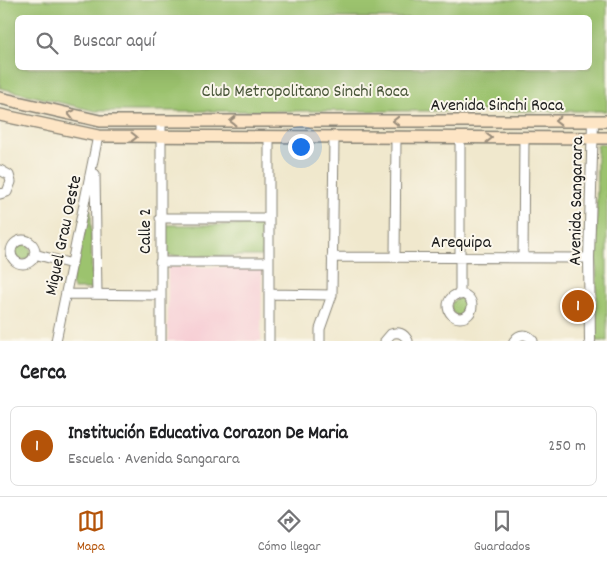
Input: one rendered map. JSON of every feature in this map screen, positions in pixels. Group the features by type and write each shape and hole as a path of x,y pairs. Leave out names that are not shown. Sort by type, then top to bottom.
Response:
{"main road":[{"name":"Avenida Sinchi Roca","path":"0,98 100,121 607,121"},
{"name":"Avenida Sinchi Roca","path":"0,115 98,136 160,138 607,138"}],"street":[{"name":"Calle 2","path":"161,121 161,341"},
{"name":"Avenida Sangarara","path":"590,341 589,258 593,121"},
{"name":"Miguel Grau Oeste","path":"56,341 98,136"},
{"path":"269,138 269,341"},
{"path":"320,341 320,329 332,295 334,138"},
{"path":"395,257 396,138"},
{"path":"460,138 460,295"},
{"path":"523,258 524,138"},
{"path":"95,156 97,294"},
{"path":"0,170 9,175 11,182 7,192 0,194"},
{"path":"160,218 269,218"},
{"path":"34,254 72,264"},
{"name":"Arequipa","path":"332,257 589,258"},
{"path":"160,262 269,262"},
{"path":"66,294 161,295"},
{"path":"269,294 332,295"},
{"path":"385,341 388,336 394,333 402,334 408,341"},
{"path":"514,341 518,336 524,334 533,341"}],"shaded area":[{"path":"168,267 262,267 261,341 168,341"}],"green space":[{"name":"Club Metropolitano Sinchi Roca","path":"0,0 607,0 607,111 95,111 0,88"},
{"path":"597,144 607,144 607,341 596,341"},
{"path":"87,210 91,210 92,289 74,289 71,284"},
{"path":"166,225 262,225 262,256 166,256"},
{"path":"20,244 26,244 31,249 29,258 20,260 15,255 15,249"},
{"path":"460,298 466,301 469,307 466,313 460,316 454,313 451,307 454,301"}],"place":[{"name":"Institución Educativa Corazon De Maria","path":"578,306"}]}
